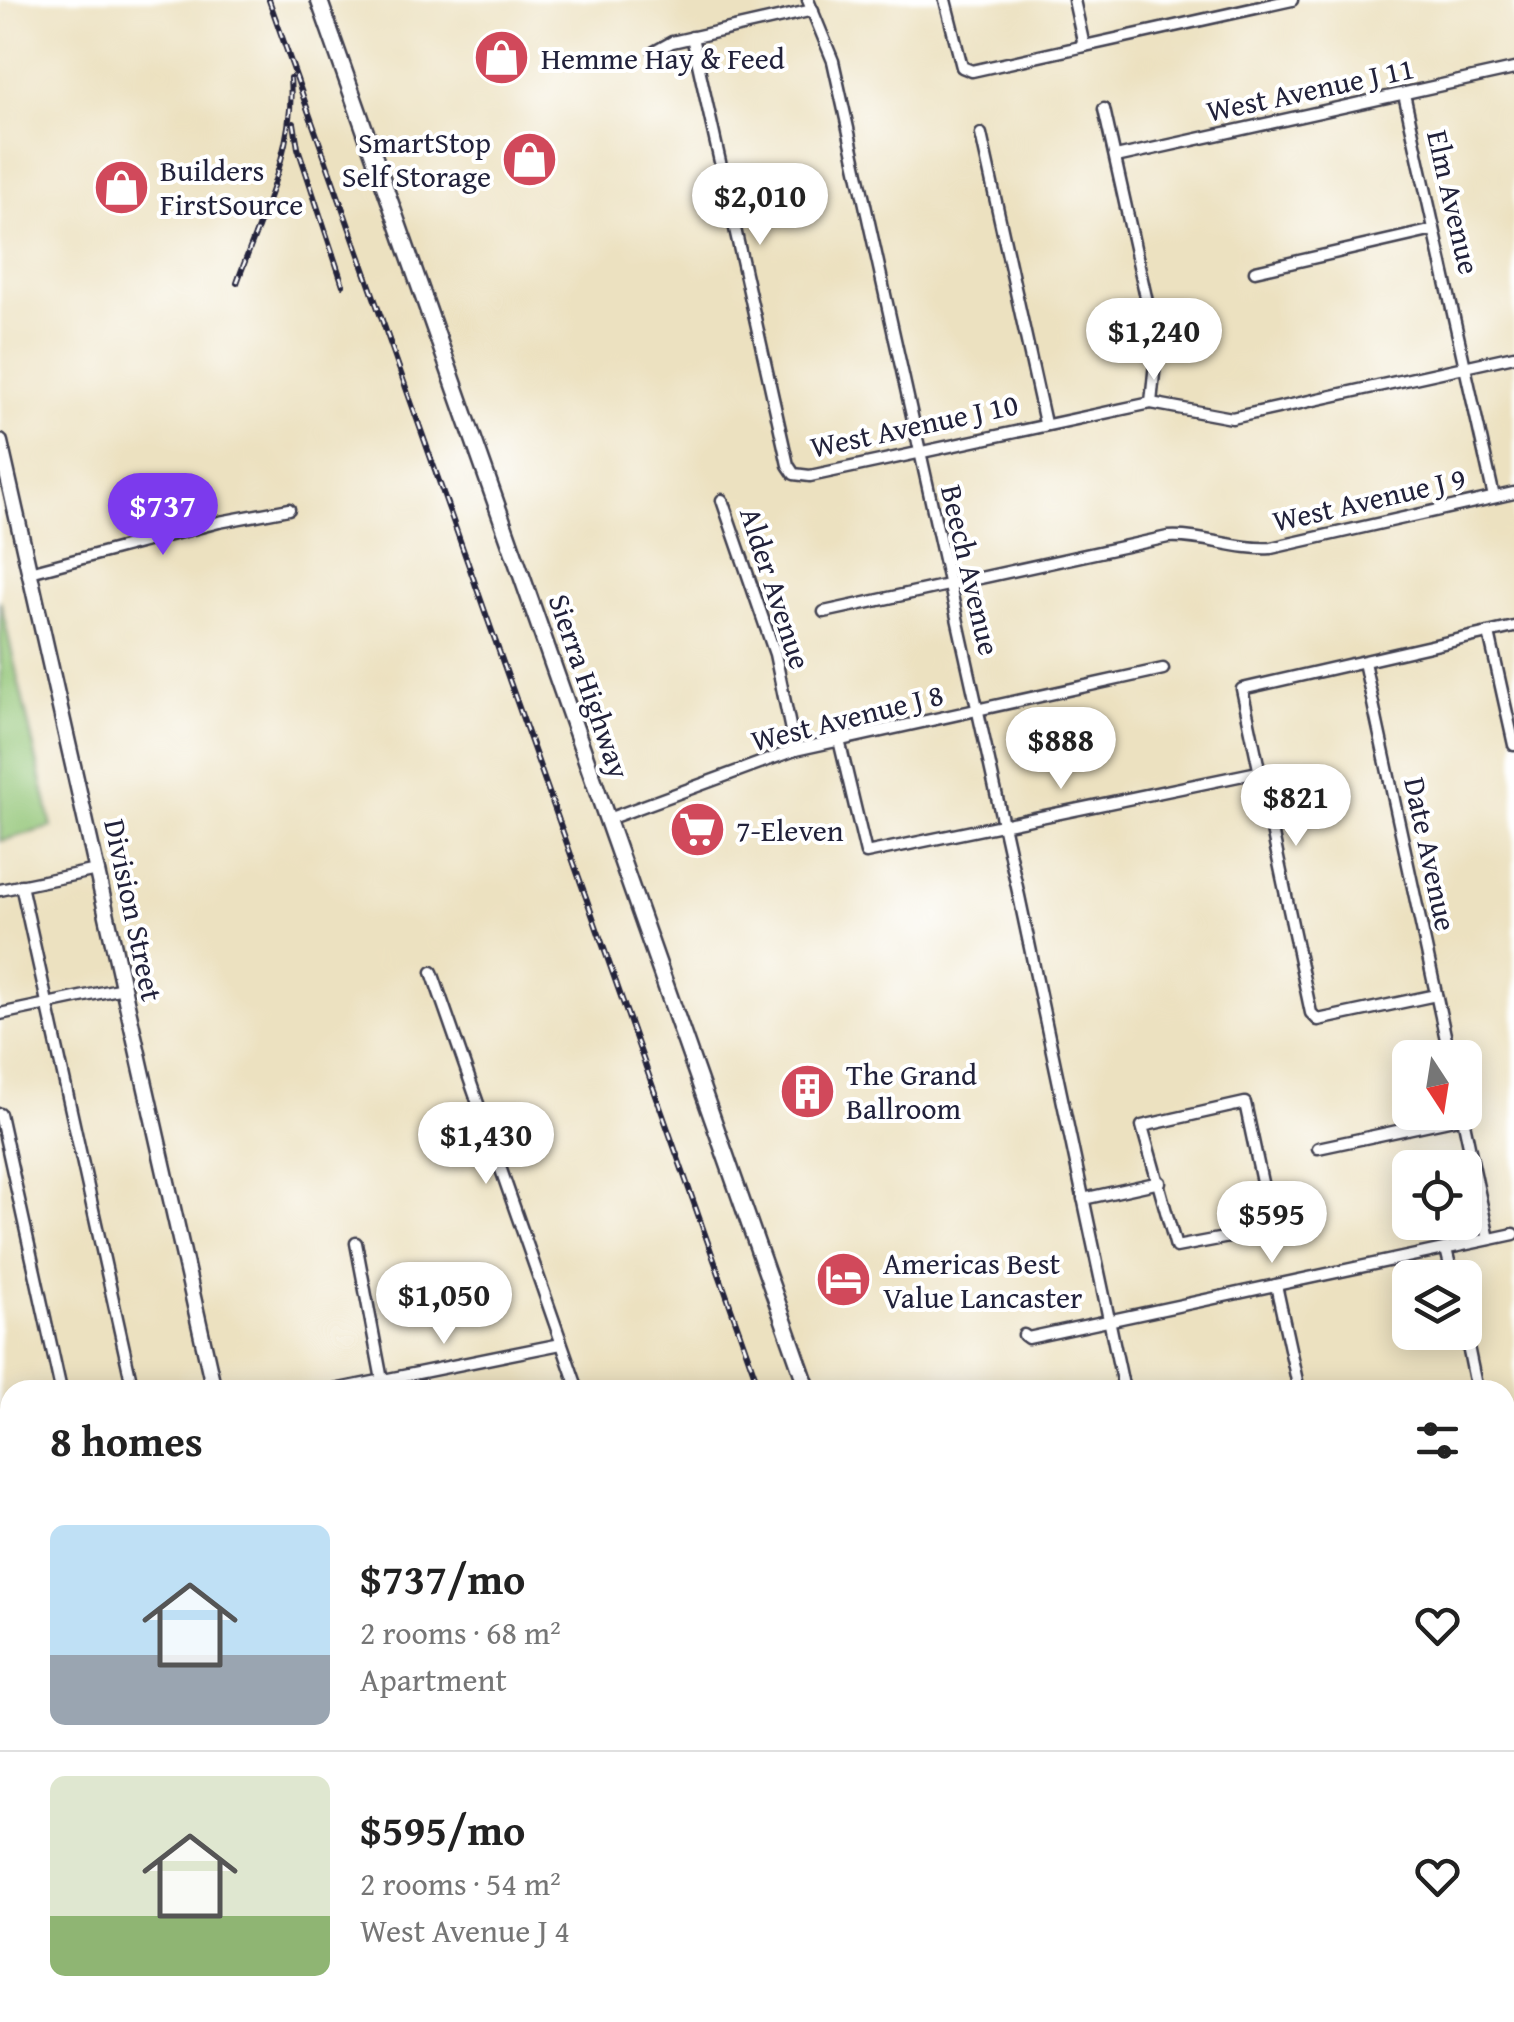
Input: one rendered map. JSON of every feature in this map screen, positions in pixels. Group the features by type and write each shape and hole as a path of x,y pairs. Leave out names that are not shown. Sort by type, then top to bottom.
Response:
{"main road":[{"name":"Sierra Highway","path":"320,0 804,1380"},
{"name":"Division Street","path":"0,442 212,1380"}],"street":[{"path":"945,0 962,67 972,71 1292,0"},
{"path":"1074,0 1084,46"},
{"path":"654,52 672,42 810,5"},
{"name":"Beech Avenue","path":"810,5 833,61 1122,1380"},
{"name":"West Avenue J 10","path":"692,37 788,465 794,474 810,476 1151,403 1232,418 1514,356"},
{"name":"West Avenue J 11","path":"1116,158 1514,70"},
{"name":"Elm Avenue","path":"1404,94 1494,497"},
{"path":"1104,109 1156,353 1151,403"},
{"path":"981,134 1045,423"},
{"path":"1255,271 1434,230"},
{"name":"West Avenue J 9","path":"824,612 1168,536 1270,548 1514,493"},
{"name":"Alder Avenue","path":"722,500 776,654 796,750"},
{"path":"30,572 219,522 289,510"},
{"path":"1436,995 1318,1020 1312,1013 1242,689 1514,627"},
{"path":"1490,633 1514,744"},
{"name":"Date Avenue","path":"1364,662 1446,1040"},
{"name":"West Avenue J 8","path":"608,820 796,750 1162,669"},
{"path":"839,740 866,853 1258,772"},
{"path":"0,890 98,870"},
{"path":"21,886 132,1380"},
{"path":"432,972 574,1380"},
{"path":"0,1014 123,988"},
{"path":"1245,1103 1272,1229 1176,1247 1160,1182 1152,1171 1142,1126 1245,1103"},
{"path":"0,1114 59,1380"},
{"path":"1318,1148 1397,1130"},
{"path":"1465,1130 1489,1239"},
{"path":"1083,1199 1160,1182"},
{"path":"1024,1334 1028,1338 1514,1234"},
{"path":"356,1244 382,1380 561,1344"},
{"path":"1446,1248 1448,1260"},
{"path":"1276,1285 1297,1380"},
{"path":"1468,1350 1475,1380"}],"green space":[{"path":"0,600 52,827 0,841"}],"railway":[{"path":"269,0 756,1380"},
{"path":"237,283 282,156 290,78"},
{"path":"294,123 298,148 343,285"}],"place":[{"name":"Hemme Hay & Feed","path":"502,58"},
{"name":"SmartStop Self Storage","path":"530,159"},
{"name":"Builders FirstSource","path":"121,187"},
{"name":"7-Eleven","path":"697,830"},
{"name":"The Grand Ballroom","path":"807,1091"},
{"name":"Americas Best Value Lancaster","path":"844,1280"}]}
